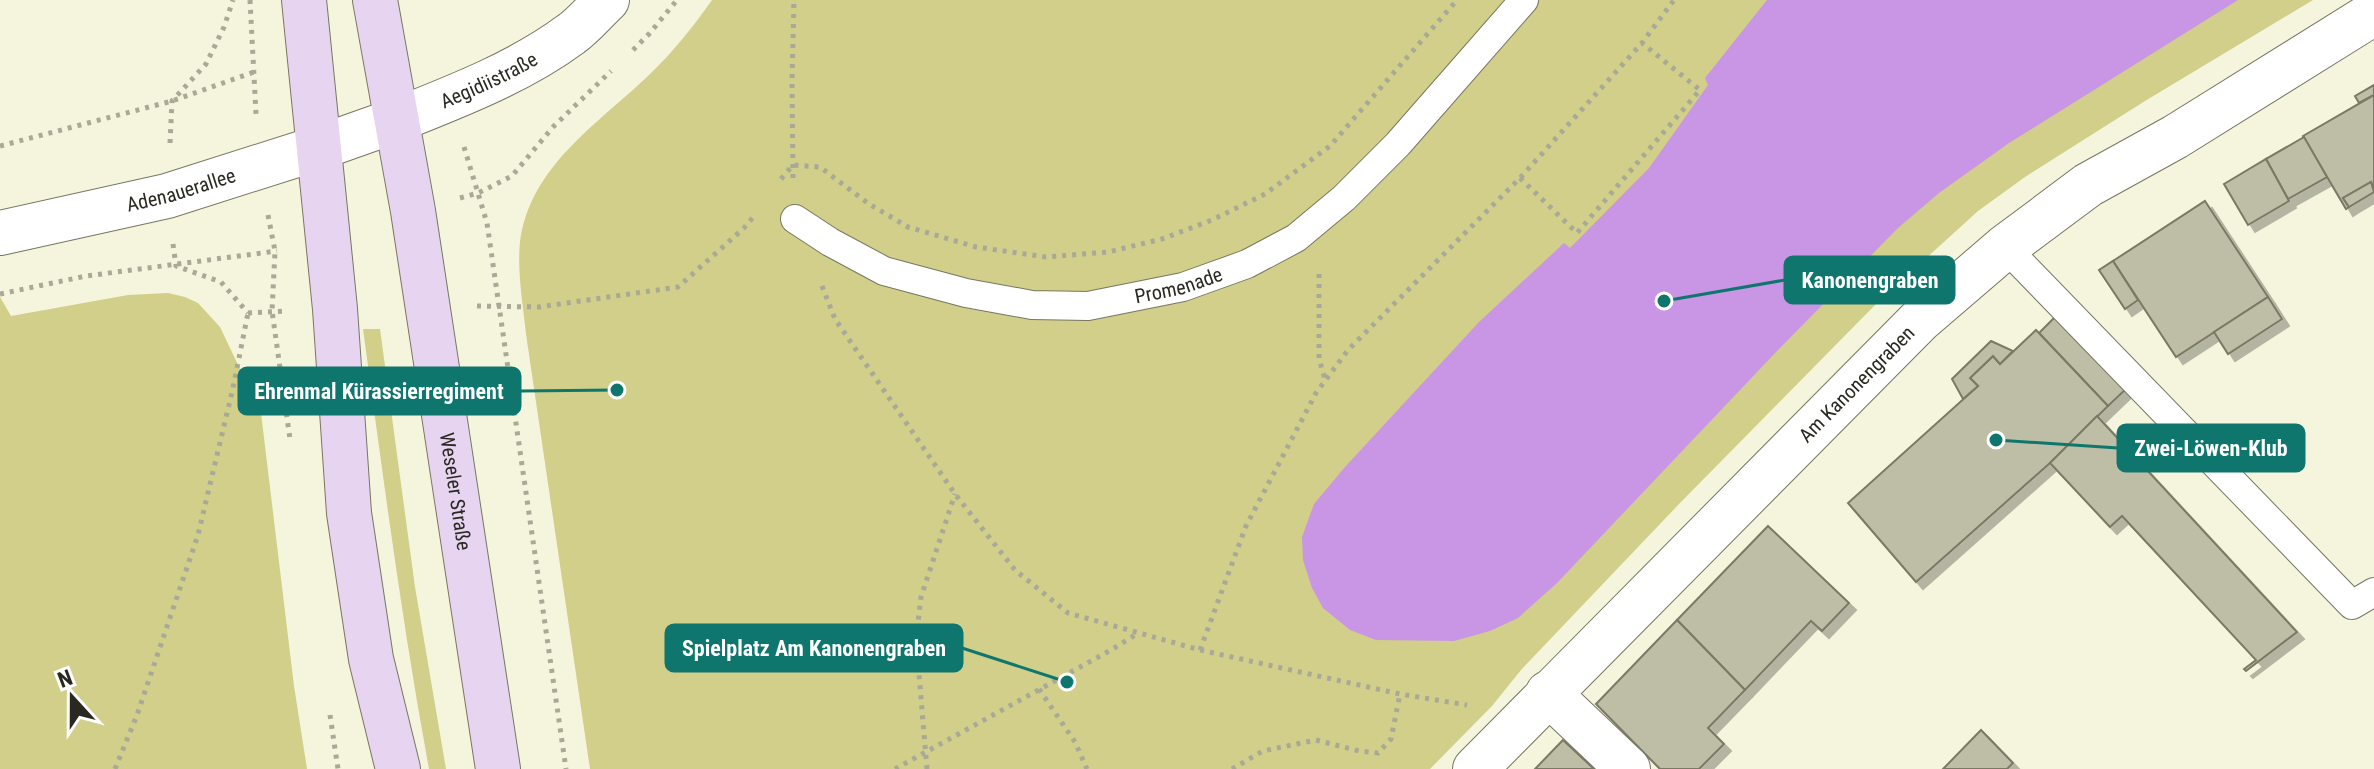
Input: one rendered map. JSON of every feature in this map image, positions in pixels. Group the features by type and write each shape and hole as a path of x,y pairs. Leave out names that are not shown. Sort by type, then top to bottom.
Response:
{"main road":[{"path":"304,0 357,134"},
{"path":"375,0 335,309 349,513 371,659 398,769"},
{"name":"Weseler Straße","path":"357,134 413,211 498,769"}],"street":[{"name":"Aegidiistraße","path":"357,134 448,99 525,63 572,34 607,0"},
{"name":"Am Kanonengraben","path":"1475,769 1920,320 2005,247 2088,185 2175,137 2374,13"},
{"name":"Adenauerallee","path":"0,233 167,196 357,134"},
{"path":"1538,704 1628,769"}],"lane":[{"name":"Promenade","path":"795,219 884,271 966,293 1032,305 1088,306 1183,287 1247,264 1296,238 1344,198 1398,144 1524,0"},
{"path":"2005,247 2352,605 2373,596"}],"path":[{"path":"0,146 172,101 206,64 233,0"},
{"path":"250,0 259,167"},
{"path":"794,0 795,219 835,319 955,494 1015,570 1068,613 1200,650 1400,694 1538,704"},
{"path":"793,165 820,167 869,204 908,227 976,247 1046,257 1108,252 1212,220 1265,194 1330,146 1457,0"},
{"path":"1200,650 1246,526 1325,380 1348,350 1520,178 1642,43 1674,0"},
{"path":"1520,178 1577,233 1700,90 1642,43"},
{"path":"553,127 512,176 478,193 487,223 566,769"},
{"path":"488,306 539,307 678,287 744,228"},
{"path":"0,294 86,276 275,251"},
{"path":"1320,307 1319,359 1325,380"},
{"path":"115,769 198,535 248,313"},
{"path":"927,769 917,651 918,625 921,597 955,494"},
{"path":"895,769 1138,633"},
{"path":"1039,689 1075,742 1087,769"},
{"path":"1232,769 1263,751 1316,740 1378,753 1391,739 1400,694"}],"shaded area":[{"path":"712,0 2313,0 2145,101 2025,177 1978,211 1879,301 1679,504 1430,769 590,769 526,334 520,242 526,215 552,169 588,129 649,75 690,30"},
{"path":"1767,0 2238,0 2009,143 1939,193 1898,228 1557,583 1518,618 1490,631 1454,641 1376,640 1350,630 1323,608 1312,588 1303,560 1302,537 1314,504 1479,322 1564,243 1570,248 1649,168 1708,85 1705,78"},
{"path":"168,293 198,303 220,327 261,413 307,769 0,769 0,297 11,316 128,295"},
{"path":"363,329 380,329 415,587 446,769 429,769"}],"building":[{"path":"2374,85 2374,95 2359,103 2355,96"},
{"path":"2374,95 2374,188 2371,182 2343,198 2349,207 2346,209 2303,136"},
{"path":"2304,137 2327,177 2288,199 2266,159"},
{"path":"2266,159 2289,201 2248,225 2224,184"},
{"path":"2371,182 2374,192 2349,207 2343,198"},
{"path":"2205,201 2268,297 2176,357 2113,261"},
{"path":"2113,261 2138,300 2125,309 2099,270"},
{"path":"2268,297 2282,319 2228,354 2214,332"},
{"path":"2057,315 2127,388 2108,406 2039,333"},
{"path":"2036,330 2108,406 2050,463 1916,582 1848,503 1978,386 1970,378 1993,356 2000,364"},
{"path":"1991,341 2013,351 2000,364 1993,356 1970,378 1978,386 1963,399 1952,379"},
{"path":"2097,416 2297,632 2246,671 2244,669 2256,660 2122,516 2110,527 2050,463"},
{"path":"1768,526 1849,603 1822,631 1811,621 1745,690 1677,620"},
{"path":"1677,620 1745,690 1708,728 1724,744 1699,769 1660,769 1596,704"},
{"path":"1981,730 2013,763 2007,769 1943,769"},
{"path":"1563,740 1594,769 1535,769"}],"place":[{"name":"Kanonengraben","path":"1664,301"},
{"name":"Ehrenmal Kürassierregiment","path":"617,390"},
{"name":"Zwei-Löwen-Klub","path":"1996,440"},
{"name":"Spielplatz Am Kanonengraben","path":"1067,682"}]}
